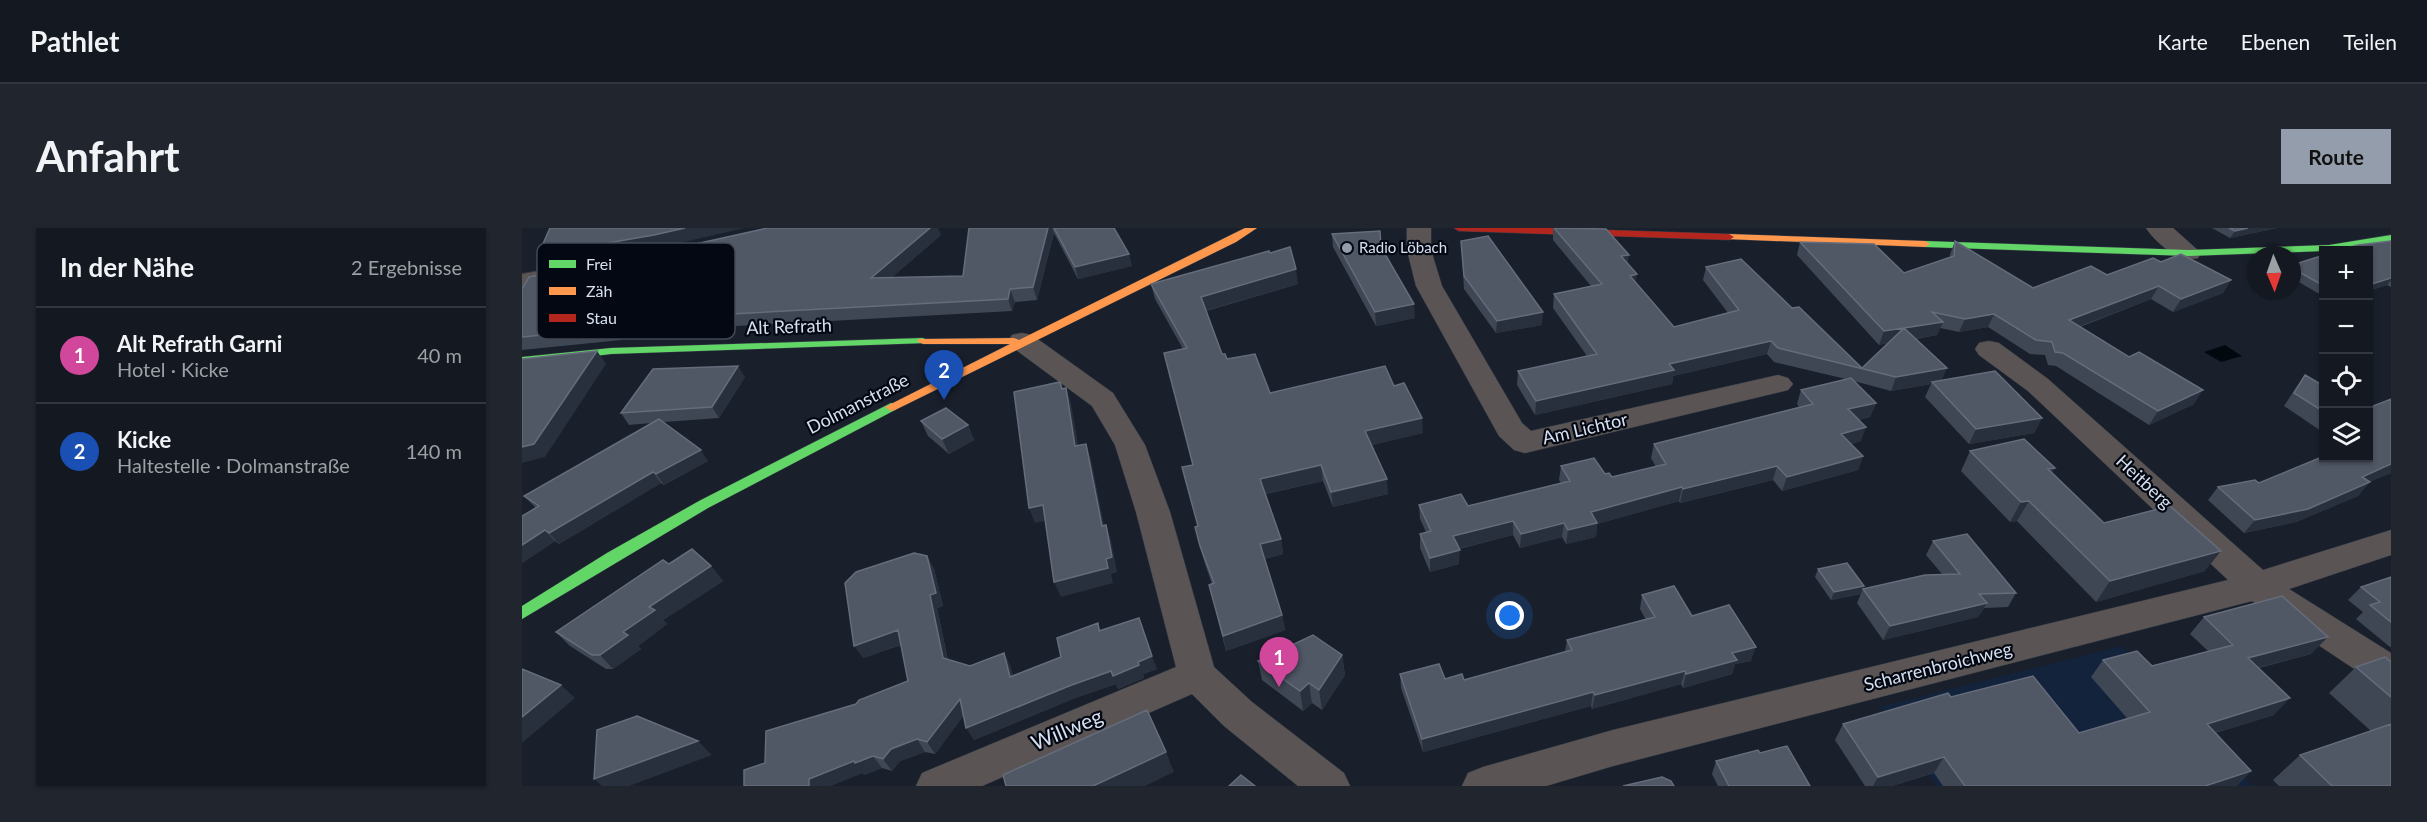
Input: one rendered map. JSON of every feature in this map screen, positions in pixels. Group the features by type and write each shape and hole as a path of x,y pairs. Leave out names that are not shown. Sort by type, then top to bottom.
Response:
{"street":[{"name":"Dolmanstraße","path":"522,613 579,573 634,541 1022,340 1232,240 1252,228"},
{"name":"Am Lichtor","path":"1419,228 1419,250 1429,286 1510,429 1525,443 1779,384"},
{"path":"1459,228 2189,253 2330,248 2391,238"},
{"path":"2158,228 2189,253"},
{"path":"522,282 537,279"},
{"name":"Alt Refrath","path":"522,361 611,351 904,341 1022,340"},
{"path":"1022,340 1103,400 1130,445 1153,512 1197,675 1238,714 1329,786"},
{"path":"904,341 915,350 915,357"},
{"name":"Heitberg","path":"1989,349 2038,386 2257,586 2391,673"},
{"path":"889,408 902,388"},
{"name":"Scharrenbroichweg","path":"1483,786 1613,748 2257,586 2391,542"},
{"name":"Willweg","path":"937,786 1197,675"}],"shaded area":[{"path":"2225,345 2242,356 2221,362 2204,352"},
{"path":"2122,646 2253,786 1937,786 1880,707"}],"building":[{"path":"550,228 685,228 608,243 543,243"},
{"path":"768,228 930,228 871,278 963,276 969,228 1048,228 1033,287 1010,289 1008,299 735,314 735,243 700,243"},
{"path":"1054,228 1114,228 1129,254 1075,267"},
{"path":"1554,228 1606,229 1629,255 1621,256 1637,274 1630,276 1674,327 1739,310 1706,267 1741,259 1792,308 1799,307 1862,368 1904,328 1947,368 1896,377 1778,348 1771,341 1669,364 1674,370 1536,401 1518,371 1597,354 1554,294 1602,284"},
{"path":"2229,228 2248,228 2235,231"},
{"path":"1380,231 1381,247 1414,304 1375,312 1332,234"},
{"path":"1488,236 1543,312 1497,321 1464,276 1461,241"},
{"path":"1955,241 2033,288 2091,266 2107,275 2153,258 2161,262 2181,254 2231,280 2181,299 2159,286 2069,320 2129,357 2139,352 2203,390 2158,411 2063,353 2055,352 2052,342 2036,340 1994,314 1965,319 1932,312 1943,322 1884,331 1800,242 1874,244 1904,273 1954,256"},
{"path":"2391,241 2391,278 2373,284 2373,246 2354,246"},
{"path":"1290,247 1296,269 1201,297 1222,354 1225,354 1227,359 1255,354 1270,393 1385,366 1394,386 1404,383 1422,418 1365,431 1387,479 1331,492 1321,465 1260,479 1281,539 1260,544 1282,615 1223,636 1209,585 1214,583 1200,546 1195,527 1198,526 1182,467 1193,465 1164,353 1187,348 1151,284"},
{"path":"2319,257 2319,283 2301,273 2301,262"},
{"path":"537,275 537,336 522,337 522,289 529,277"},
{"path":"597,351 534,444 522,447 522,359"},
{"path":"738,366 712,407 621,413 653,369"},
{"path":"1995,371 2042,418 1976,429 1932,382"},
{"path":"2305,375 2319,383 2319,409 2294,393"},
{"path":"1851,378 1876,403 1848,409 1866,427 1841,434 1863,456 1787,477 1777,466 1683,489 1682,487 1591,512 1597,523 1568,530 1564,523 1521,534 1513,521 1453,536 1460,550 1430,558 1420,534 1431,531 1419,505 1461,494 1468,506 1570,481 1561,466 1594,458 1605,474 1609,473 1612,477 1666,464 1654,444 1813,404 1801,390"},
{"path":"1060,382 1062,389 1066,388 1075,446 1086,444 1102,526 1106,525 1112,557 1106,559 1108,568 1054,582 1043,505 1029,508 1014,392"},
{"path":"2391,399 2391,464 2362,477 2370,482 2308,509 2255,520 2218,487 2255,480 2259,483 2319,458 2319,462 2373,462 2373,406"},
{"path":"946,408 968,425 942,439 921,421"},
{"path":"659,419 701,450 656,474 653,472 549,533 545,530 522,545 522,516 539,506 524,496"},
{"path":"2024,439 2055,468 2048,469 2104,523 2170,506 2221,551 2110,581 2029,501 2021,502 1970,451"},
{"path":"1967,534 2016,593 1979,594 1987,603 1890,626 1863,589 1925,575 1960,574 1933,541"},
{"path":"692,549 711,566 649,607 655,610 623,632 628,635 600,655 592,655 556,632 663,560 669,564"},
{"path":"914,553 927,556 936,593 930,595 943,658 970,666 1004,653 1010,677 1061,657 1057,638 1098,623 1099,631 1139,618 1152,656 1138,662 1139,665 1113,676 1111,671 966,728 960,699 927,742 917,739 891,749 883,759 873,756 855,763 854,761 809,779 809,786 744,786 744,770 765,763 766,731 856,704 859,700 908,681 898,630 854,646 845,583 856,572"},
{"path":"1847,563 1864,586 1834,592 1818,569"},
{"path":"2391,577 2391,622 2370,605 2380,602 2361,587"},
{"path":"1674,586 1692,616 1729,605 1756,647 1732,653 1737,660 1595,695 1593,692 1422,739 1400,674 1439,664 1445,679 1462,674 1464,680 1572,650 1567,640 1655,617 1642,595"},
{"path":"2282,596 2328,637 2248,658 2290,698 2207,724 2251,771 2205,786 1965,786 1944,757 1878,777 1843,724 1948,693 1951,697 2033,676 2079,733 2150,712 2103,660 2137,651 2152,666 2233,645 2204,617"},
{"path":"1313,635 1342,655 1319,690 1309,683 1300,691 1258,661"},
{"path":"2385,657 2391,662 2391,697 2356,667"},
{"path":"522,669 561,685 522,717"},
{"path":"1147,710 1166,752 1093,786 1006,786 1003,775"},
{"path":"637,716 698,741 594,779 597,730"},
{"path":"2391,724 2391,786 2332,786 2300,755"},
{"path":"1787,746 1810,786 1729,786 1716,761 1758,750 1760,753"},
{"path":"1241,775 1255,786 1229,786"},
{"path":"1662,777 1671,781 1674,786 1623,786"}],"traffic: fast":[{"path":"1925,244 2189,253 2329,248 2391,238"},
{"path":"522,361 611,351 923,341"},
{"path":"522,613 657,530 891,407"}],"traffic: slow":[{"path":"891,407 1232,240 1252,228"},
{"path":"1729,237 1925,244"},
{"path":"923,341 1014,341"}],"traffic: jam":[{"path":"1459,228 1729,237"}],"place":[{"name":"Radio Löbach","path":"1347,248"},
{"name":"Kicke","path":"944,400"},
{"name":"Alt Refrath Garni","path":"1279,687"}]}
